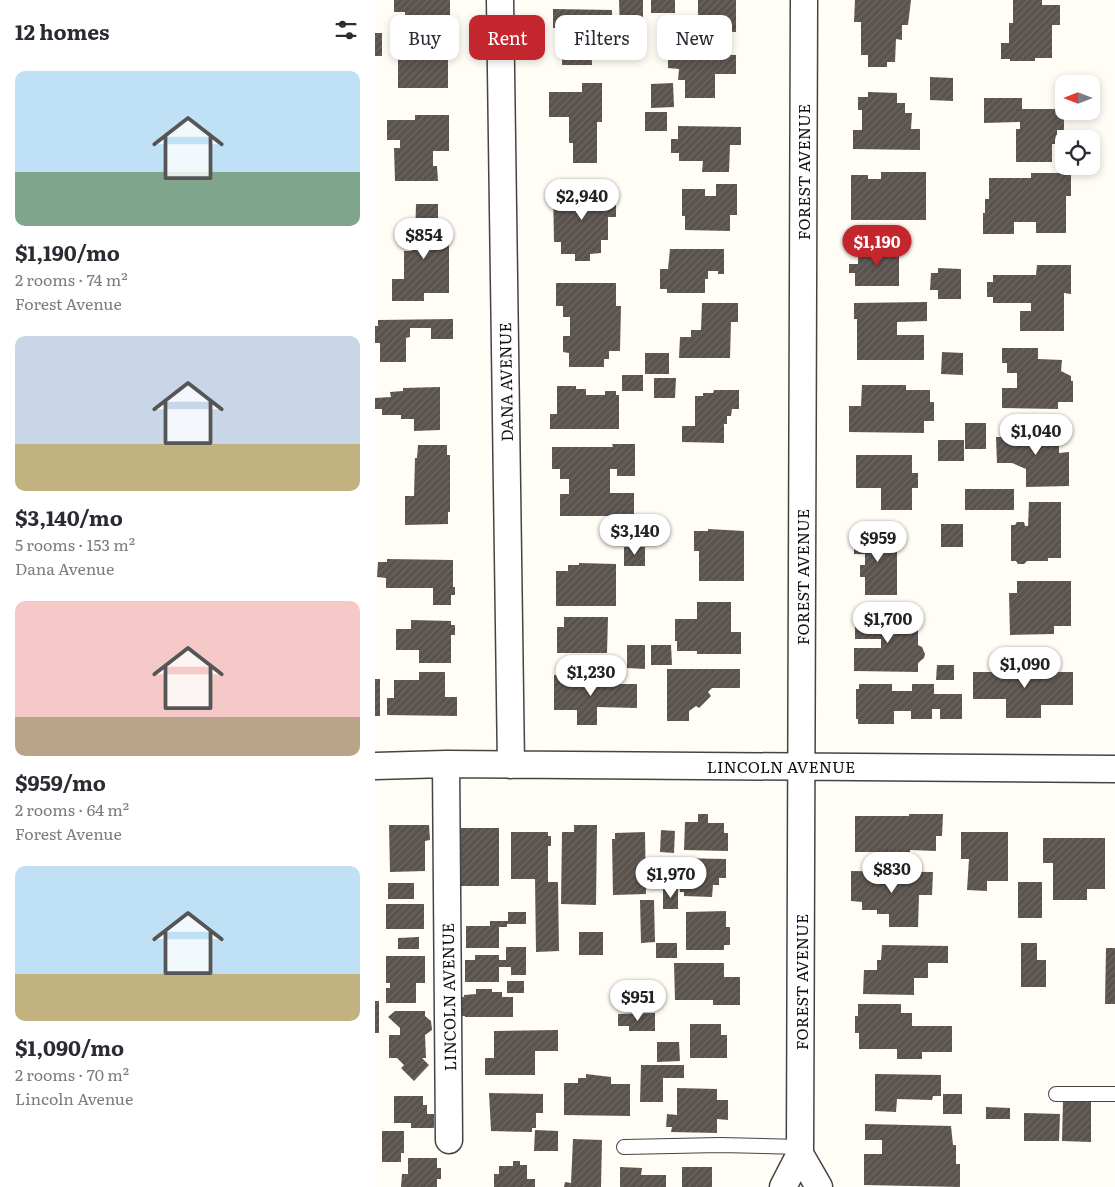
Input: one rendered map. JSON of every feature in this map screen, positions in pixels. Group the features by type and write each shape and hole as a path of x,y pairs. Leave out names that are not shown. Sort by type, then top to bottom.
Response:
{"street":[{"name":"DANA AVENUE","path":"500,0 511,765"},
{"name":"FOREST AVENUE","path":"783,1187 801,1151 804,0"},
{"name":"LINCOLN AVENUE","path":"446,764 449,1140"},
{"name":"LINCOLN AVENUE","path":"375,766 446,764 1115,769"},
{"name":"FOREST AVENUE","path":"801,1151 819,1187"}],"lane":[{"path":"1055,1094 1115,1094"},
{"path":"623,1148 720,1145 801,1151"}],"building":[{"path":"394,0 450,0 450,15 405,15 405,12 394,12"},
{"path":"619,0 643,0 643,15 619,15"},
{"path":"651,0 675,0 675,13 651,13"},
{"path":"698,0 736,0 736,32 732,32 732,15 698,15"},
{"path":"855,0 911,0 908,25 902,25 902,40 896,39 895,62 887,62 887,67 868,67 868,55 861,55 861,22 854,22"},
{"path":"1013,0 1042,0 1042,5 1060,5 1060,25 1052,25 1052,58 1035,58 1035,61 1001,59 1001,43 1009,43 1009,23 1013,23"},
{"path":"553,9 612,10 612,15 555,15 555,28 553,28"},
{"path":"375,33 382,33 382,56 375,56"},
{"path":"732,55 736,55 736,74 715,74 715,98 685,98 685,80 678,80 679,69 668,68 668,60 732,60"},
{"path":"398,60 448,60 448,88 398,88"},
{"path":"562,60 592,60 592,65 562,65"},
{"path":"930,77 953,78 953,101 930,100"},
{"path":"582,83 602,83 602,122 597,122 597,163 573,163 573,143 569,143 569,117 549,117 549,92 582,92"},
{"path":"673,83 674,107 651,108 651,84"},
{"path":"868,92 897,93 897,103 905,103 905,113 912,113 911,129 920,129 920,150 853,149 853,130 862,130 862,110 858,110 858,97 868,97"},
{"path":"984,98 1022,98 1022,109 1055,109 1055,120 1064,120 1064,130 1055,130 1055,144 1052,144 1052,162 1016,162 1016,129 1020,129 1020,122 984,123"},
{"path":"645,112 667,112 667,131 645,131"},
{"path":"415,115 449,115 449,151 433,151 433,166 437,166 438,181 395,181 394,148 400,148 400,140 387,140 387,120 415,120"},
{"path":"678,126 741,127 741,145 730,145 729,172 702,172 703,161 679,161 679,153 671,153 671,139 678,139"},
{"path":"881,172 926,172 926,220 851,220 851,175 868,175 868,179 881,179"},
{"path":"1031,173 1071,175 1071,196 1066,196 1066,233 1036,233 1036,222 1014,222 1014,234 983,234 985,199 989,199 989,178 1031,178"},
{"path":"716,184 737,184 737,215 730,215 730,231 685,230 685,216 682,216 682,189 705,189 705,196 716,196"},
{"path":"578,189 578,193 605,191 605,199 616,199 616,217 608,217 608,240 601,240 601,253 590,254 590,261 575,261 575,254 561,254 561,242 554,242 553,190"},
{"path":"416,204 438,204 438,238 449,238 449,293 424,293 424,301 392,301 392,279 404,279 404,251 412,251 412,238 415,238"},
{"path":"867,225 889,225 889,238 867,238"},
{"path":"858,248 899,248 899,286 855,286 855,273 849,273 849,264 858,264"},
{"path":"670,249 724,249 724,274 718,274 718,271 708,271 708,279 705,279 705,293 667,293 667,289 660,289 660,269 668,269"},
{"path":"1037,265 1071,265 1071,294 1064,293 1064,331 1020,331 1020,311 1031,311 1031,303 993,303 993,297 987,297 987,282 993,282 993,275 1036,275"},
{"path":"938,268 961,269 961,299 938,299 938,290 930,290 931,273 938,273"},
{"path":"556,283 616,283 616,306 621,306 620,351 609,351 609,359 604,359 604,367 569,367 569,353 563,352 563,336 570,336 570,317 563,317 563,306 556,306"},
{"path":"927,302 927,321 897,322 897,335 924,335 924,360 857,360 857,319 854,319 854,303"},
{"path":"702,303 738,303 738,322 731,322 730,358 679,358 680,337 691,337 691,330 701,330"},
{"path":"453,319 453,339 431,339 431,328 410,328 410,337 406,338 406,362 380,362 380,343 375,343 375,326 378,326 378,320"},
{"path":"1002,348 1038,348 1038,359 1062,360 1061,371 1071,376 1071,381 1073,381 1073,402 1058,402 1058,409 1002,408 1002,388 1017,388 1017,373 1007,373 1007,363 1002,363"},
{"path":"942,352 963,353 963,375 941,374"},
{"path":"645,353 669,353 669,374 645,374"},
{"path":"622,375 643,375 643,391 622,391"},
{"path":"654,378 676,378 675,398 654,398"},
{"path":"862,385 906,385 906,390 930,390 930,402 934,402 934,421 924,421 924,433 849,432 849,406 861,406"},
{"path":"557,386 576,386 576,389 586,389 586,395 605,395 605,391 616,391 616,395 619,395 619,429 550,429 550,414 557,414"},
{"path":"440,387 440,430 414,431 414,419 401,419 401,415 382,415 382,409 375,409 375,398 391,397 390,392 403,391 403,388"},
{"path":"714,390 739,390 739,409 732,409 731,416 727,416 727,424 724,424 724,443 682,442 682,426 695,426 695,396 703,396 703,393 713,393"},
{"path":"965,423 986,423 986,449 965,449"},
{"path":"1059,427 1059,453 1069,452 1069,486 1026,487 1026,469 1012,463 997,463 996,437 1013,437 1013,433 1023,433 1023,428"},
{"path":"938,440 964,440 964,461 938,461"},
{"path":"612,444 635,444 635,476 617,476 617,469 610,469 610,493 634,493 634,516 560,516 560,494 569,494 569,479 560,479 560,469 552,469 552,447 613,447"},
{"path":"418,445 447,445 447,455 450,455 450,512 448,512 448,524 405,525 405,496 414,496 415,458 417,458"},
{"path":"856,455 912,455 912,473 918,473 918,488 912,488 912,510 881,510 881,488 856,488"},
{"path":"965,489 1014,489 1014,510 965,510"},
{"path":"1029,502 1061,502 1061,558 1048,558 1048,561 1027,561 1024,564 1011,561 1011,525 1015,525 1017,522 1024,522 1025,526 1028,526"},
{"path":"615,524 646,524 646,544 615,544"},
{"path":"941,524 963,524 963,547 941,547"},
{"path":"708,529 744,531 744,581 699,581 699,551 694,551 694,531 708,531"},
{"path":"854,535 897,535 897,595 865,595 865,577 860,577 860,565 865,565 865,554 854,554"},
{"path":"624,547 645,547 645,566 624,566"},
{"path":"387,559 453,560 453,587 455,587 455,595 451,595 451,605 433,605 433,588 386,588 386,578 377,577 378,562 387,562"},
{"path":"579,563 616,564 616,606 556,606 556,571 568,571 568,565 579,565"},
{"path":"1017,581 1071,581 1071,626 1054,626 1054,634 1010,635 1009,593 1017,593"},
{"path":"697,602 731,602 731,632 741,632 741,654 697,654 697,651 677,651 675,619 697,619"},
{"path":"855,615 918,615 918,645 922,647 925,654 924,658 918,663 918,672 854,671 854,648 881,648 881,639 855,639"},
{"path":"564,617 608,617 607,653 557,653 557,627 564,627"},
{"path":"411,620 451,621 451,625 455,625 455,635 451,635 451,663 419,663 419,650 396,650 396,629 411,629"},
{"path":"627,645 645,645 645,669 627,668"},
{"path":"651,645 671,645 672,665 651,665"},
{"path":"937,665 954,665 954,680 936,680"},
{"path":"1007,667 1050,667 1050,672 1073,672 1073,705 1041,705 1041,718 1006,718 1006,699 973,699 973,672 1007,672"},
{"path":"667,669 740,669 740,688 712,688 708,692 711,696 699,708 696,706 689,711 689,721 667,721"},
{"path":"419,672 445,672 445,697 457,697 457,716 387,715 387,698 394,698 394,680 419,680"},
{"path":"554,675 584,675 584,684 637,684 637,708 597,707 597,725 577,725 577,710 554,710"},
{"path":"375,679 380,679 380,716 375,716"},
{"path":"859,684 892,684 892,691 912,691 912,684 934,684 934,694 962,694 962,719 940,719 940,709 932,709 932,719 911,719 911,711 894,711 894,724 858,724 858,719 856,719 856,689 859,689"},
{"path":"698,814 708,814 708,823 724,823 724,833 728,833 728,851 684,850 685,822 698,822"},
{"path":"909,814 943,814 942,836 936,836 936,851 855,852 855,816 909,816"},
{"path":"389,825 429,825 430,840 425,841 425,871 390,872"},
{"path":"574,825 597,825 596,905 561,904 562,832 574,832"},
{"path":"454,828 499,828 499,886 454,886"},
{"path":"661,830 675,831 674,853 660,852"},
{"path":"511,832 548,832 548,836 551,836 551,846 548,846 548,882 558,882 559,951 536,952 535,879 511,879"},
{"path":"645,832 646,894 613,895 612,839 615,839 615,833"},
{"path":"961,832 1008,832 1008,881 987,881 987,891 967,890 969,859 961,859"},
{"path":"1043,838 1105,838 1105,889 1087,889 1087,900 1053,900 1053,863 1043,863"},
{"path":"677,858 726,859 726,878 719,878 719,885 713,885 712,897 684,896 684,892 680,892 680,873 677,873"},
{"path":"851,871 933,872 932,895 919,895 918,927 889,927 889,914 877,914 877,910 862,910 862,902 851,901"},
{"path":"1018,882 1042,882 1042,918 1018,918"},
{"path":"388,883 414,883 414,899 388,899"},
{"path":"678,888 678,909 663,909 663,889"},
{"path":"640,900 654,900 655,942 641,943"},
{"path":"386,904 424,904 424,929 386,929"},
{"path":"726,911 726,927 730,927 730,945 724,945 724,950 686,950 686,912"},
{"path":"508,912 526,912 526,924 507,924 507,927 499,927 499,948 466,948 466,926 490,926 490,921 508,921"},
{"path":"579,932 603,932 603,955 579,955"},
{"path":"419,937 419,949 398,949 398,938"},
{"path":"656,943 677,943 677,958 656,958"},
{"path":"1021,943 1037,943 1037,960 1046,960 1046,987 1021,987"},
{"path":"882,945 948,946 948,963 928,963 928,978 914,978 914,995 863,994 864,970 877,970 877,960 881,960"},
{"path":"506,947 526,947 526,975 511,975 511,967 499,967 499,982 465,982 465,960 475,960 475,955 499,955 499,960 506,960"},
{"path":"1106,948 1115,948 1115,1004 1105,1004"},
{"path":"386,956 425,956 425,983 416,983 416,1003 386,1003 386,988 390,988 390,983 386,983"},
{"path":"674,963 724,963 724,977 740,977 740,1005 713,1005 713,1000 675,1000"},
{"path":"507,981 524,981 524,993 507,993"},
{"path":"476,989 492,989 492,992 502,992 502,997 513,997 513,1017 459,1016 459,997 476,994"},
{"path":"375,1001 379,1001 379,1033 375,1033"},
{"path":"858,1004 901,1004 901,1013 912,1013 912,1026 952,1026 952,1052 922,1052 922,1059 897,1059 897,1049 859,1049 859,1033 855,1033 855,1016 858,1016"},
{"path":"395,1011 425,1011 425,1016 431,1021 432,1030 425,1035 426,1058 422,1058 429,1065 414,1081 401,1068 404,1065 397,1058 389,1058 389,1035 400,1035 400,1028 388,1017"},
{"path":"655,1013 655,1031 629,1031 629,1026 618,1026 618,1014"},
{"path":"690,1024 721,1024 721,1035 727,1035 727,1058 690,1058"},
{"path":"558,1030 558,1051 535,1051 535,1075 485,1075 485,1058 494,1058 494,1031"},
{"path":"657,1042 679,1042 680,1061 657,1062"},
{"path":"641,1065 684,1065 684,1078 663,1078 663,1102 640,1102"},
{"path":"586,1074 611,1077 611,1084 630,1084 630,1116 564,1115 564,1083 578,1083 578,1078 586,1078"},
{"path":"875,1074 941,1075 941,1096 933,1096 932,1100 897,1099 896,1112 875,1111"},
{"path":"677,1088 717,1089 717,1100 728,1100 728,1120 717,1119 717,1133 671,1132 672,1127 666,1127 667,1114 677,1115"},
{"path":"489,1093 543,1094 543,1113 536,1113 536,1128 532,1128 532,1132 491,1131"},
{"path":"943,1094 962,1094 962,1114 943,1114"},
{"path":"394,1096 423,1096 423,1105 427,1105 427,1114 434,1114 434,1128 411,1128 411,1123 394,1123"},
{"path":"1063,1101 1091,1101 1091,1142 1062,1141"},
{"path":"986,1107 1010,1108 1010,1119 986,1119"},
{"path":"1024,1113 1060,1114 1059,1141 1024,1141"},
{"path":"865,1124 951,1126 953,1145 956,1145 956,1164 960,1164 960,1187 864,1185 864,1154 882,1154 882,1140 865,1140"},
{"path":"535,1130 558,1131 558,1151 534,1151"},
{"path":"382,1131 404,1131 404,1153 401,1153 401,1162 382,1162"},
{"path":"573,1139 602,1140 601,1187 564,1187 565,1182 571,1183"},
{"path":"408,1158 437,1158 437,1168 441,1168 441,1179 437,1179 437,1187 401,1187 402,1174 408,1174"},
{"path":"513,1161 520,1161 520,1165 527,1165 527,1179 535,1179 535,1187 494,1187 494,1174 499,1174 499,1166 513,1166"},
{"path":"620,1167 642,1168 641,1175 666,1175 666,1187 620,1187"},
{"path":"682,1167 712,1167 712,1187 682,1187"}]}
